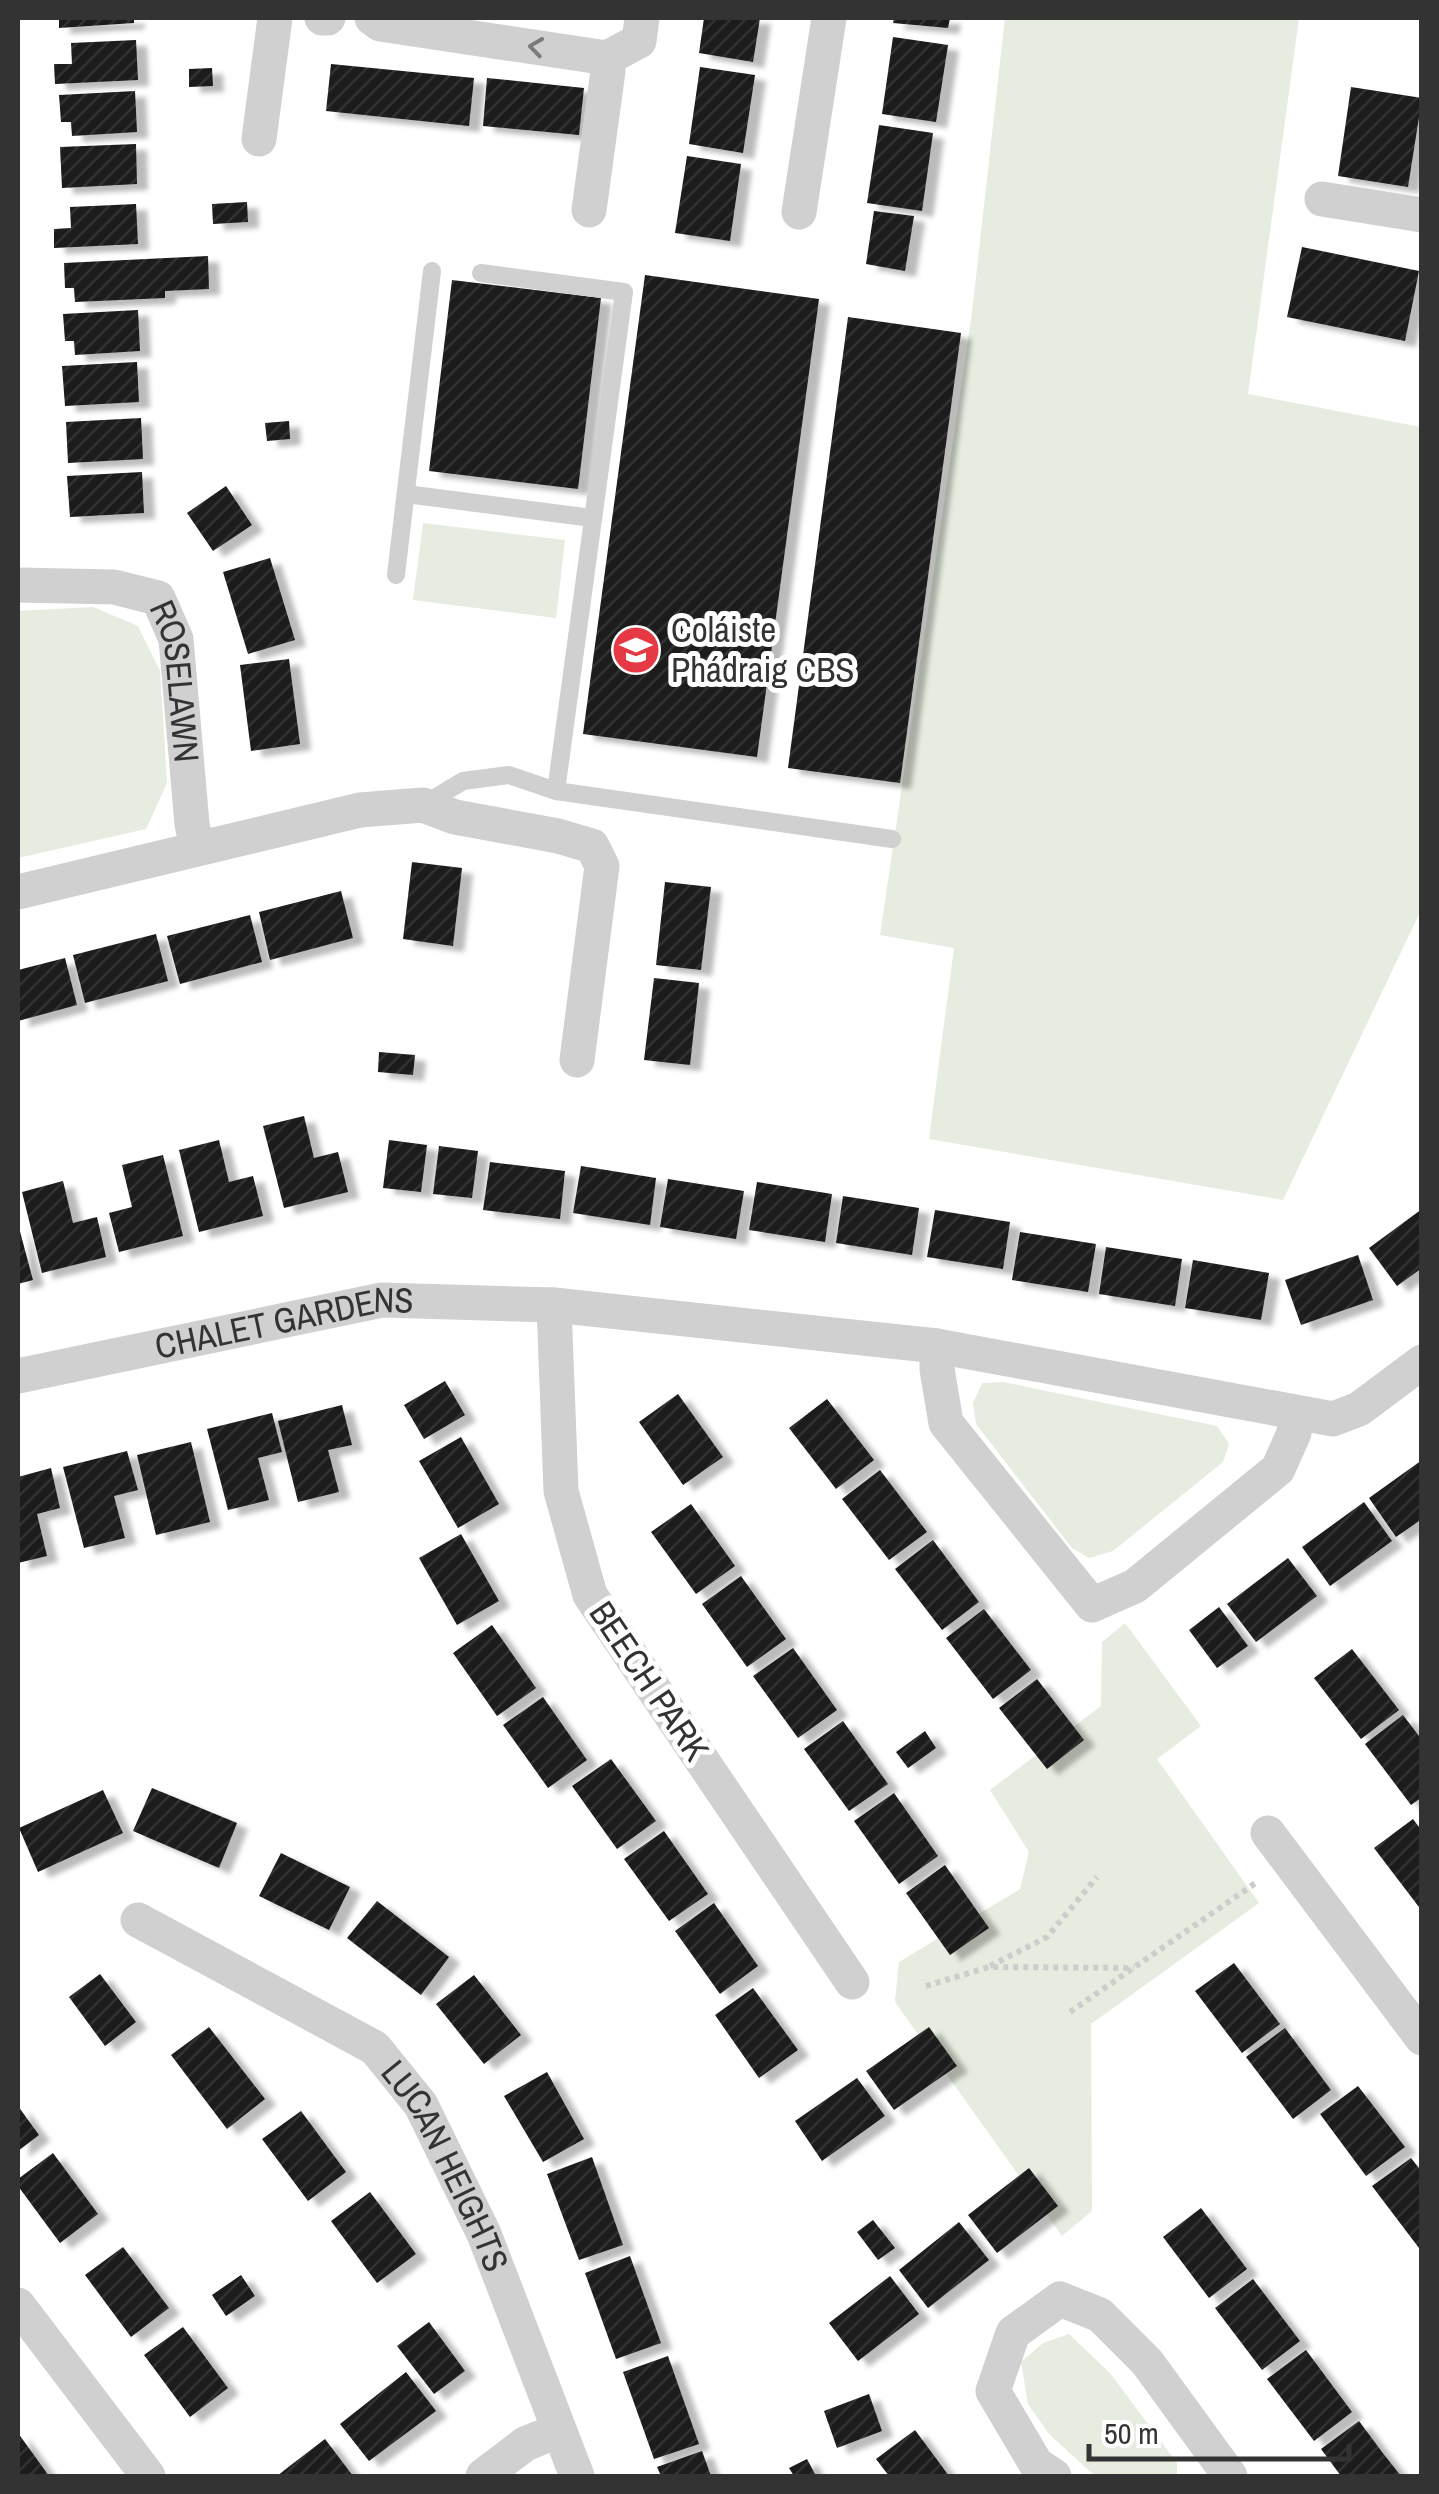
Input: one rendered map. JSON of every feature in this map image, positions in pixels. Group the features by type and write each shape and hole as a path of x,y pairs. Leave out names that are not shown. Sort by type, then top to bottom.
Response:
{"street":[{"path":"260,138 274,18"},
{"path":"372,18 380,24 607,58 640,41 642,18"},
{"path":"799,212 829,18"},
{"path":"588,210 607,58"},
{"path":"1322,199 1422,215"},
{"name":"ROSELAWN","path":"18,585 114,587 158,598 176,639 197,848"},
{"path":"18,892 360,810 423,804 455,817 592,846 602,866 577,1060"},
{"name":"CHALET GARDENS","path":"18,1376 382,1300 554,1304"},
{"path":"554,1304 936,1346 1333,1418 1358,1409 1422,1362"},
{"name":"BEECH PARK","path":"554,1304 561,1491 590,1595 852,1982"},
{"path":"936,1346 946,1424 1092,1605 1135,1586 1278,1469 1294,1433 1296,1414"},
{"path":"1268,1833 1422,2038"},
{"name":"LUCAN HEIGHTS","path":"138,1920 375,2048 420,2105 484,2234 577,2476"},
{"path":"1054,2476 1036,2464 993,2390 1013,2333 1060,2299 1100,2316 1147,2362 1230,2476"},
{"path":"18,2305 148,2476"},
{"path":"483,2476 525,2444 559,2430"}],"lane":[{"path":"396,575 432,271"},
{"path":"482,273 624,292 556,790"},
{"path":"406,494 592,518"},
{"path":"423,804 463,781 509,775 556,790 892,839"}],"path":[{"path":"926,1986 988,1967 1048,1936 1097,1876"},
{"path":"1070,2012 1257,1882"},
{"path":"988,1967 1135,1968"}],"shaded area":[{"path":"1005,18 1299,18 1248,394 1421,427 1421,910 1283,1200 929,1139 954,948 880,935 972,313"},
{"path":"423,523 565,540 556,618 413,600"},
{"path":"93,607 138,626 160,671 167,783 146,829 18,858 18,611"},
{"path":"1003,1382 1217,1426 1229,1444 1223,1462 1113,1551 1089,1558 1072,1548 976,1424 973,1403 982,1383"},
{"path":"1125,1623 1201,1726 1157,1759 1259,1903 1091,2024 1092,2211 1062,2236 895,2002 899,1962 1020,1889 1029,1852 990,1790 1101,1706 1102,1642"},
{"path":"1069,2334 1110,2373 1177,2463 1177,2476 1095,2476 1049,2434 1028,2404 1021,2362 1043,2343"}],"building":[{"path":"59,18 134,18 134,23 59,28"},
{"path":"704,18 760,18 753,62 699,53"},
{"path":"894,18 950,18 948,28 893,23"},
{"path":"893,37 948,45 936,122 882,114"},
{"path":"136,40 138,80 55,84 54,64 72,64 71,43"},
{"path":"331,64 474,78 469,126 326,111"},
{"path":"700,67 755,75 743,153 689,144"},
{"path":"212,68 213,86 189,87 189,69"},
{"path":"487,78 584,88 579,135 483,126"},
{"path":"1351,87 1422,98 1408,187 1338,176"},
{"path":"135,91 137,132 72,136 71,122 61,122 59,95"},
{"path":"879,125 933,133 922,211 867,203"},
{"path":"136,144 137,184 62,188 60,147"},
{"path":"687,156 741,164 730,241 675,233"},
{"path":"247,202 248,222 213,224 212,204"},
{"path":"136,204 138,244 54,248 54,229 71,228 70,207"},
{"path":"874,211 914,216 905,271 866,264"},
{"path":"1302,247 1419,271 1405,341 1287,317"},
{"path":"208,256 209,289 165,291 165,298 75,302 74,288 65,288 64,263"},
{"path":"645,275 819,299 757,757 583,734"},
{"path":"452,280 601,298 578,489 429,471"},
{"path":"138,310 140,351 75,355 74,341 65,341 63,314"},
{"path":"848,317 961,333 900,783 788,768"},
{"path":"137,362 139,402 65,406 62,366"},
{"path":"141,418 143,459 68,463 66,422"},
{"path":"289,421 290,439 267,441 265,423"},
{"path":"142,472 144,513 70,517 67,476"},
{"path":"226,486 252,525 213,551 187,513"},
{"path":"270,558 295,640 248,654 223,572"},
{"path":"289,659 300,744 251,751 240,665"},
{"path":"412,862 462,868 453,946 403,939"},
{"path":"665,882 711,887 701,970 656,965"},
{"path":"341,891 353,938 270,960 259,912"},
{"path":"250,915 262,962 180,984 167,936"},
{"path":"156,934 168,981 85,1003 73,955"},
{"path":"65,958 77,1005 18,1021 18,970"},
{"path":"654,978 699,983 690,1065 644,1060"},
{"path":"379,1052 415,1055 413,1075 378,1072"},
{"path":"304,1116 314,1158 338,1152 348,1192 284,1208 263,1126"},
{"path":"219,1140 229,1182 253,1176 263,1216 199,1232 179,1150"},
{"path":"389,1140 427,1145 421,1192 383,1188"},
{"path":"439,1146 478,1151 472,1198 433,1194"},
{"path":"163,1155 183,1236 119,1252 109,1213 132,1207 122,1165"},
{"path":"490,1162 565,1171 560,1219 483,1210"},
{"path":"581,1166 656,1178 650,1225 573,1213"},
{"path":"668,1179 744,1191 736,1239 660,1227"},
{"path":"63,1181 73,1223 97,1217 106,1257 42,1273 22,1192"},
{"path":"757,1182 832,1194 825,1242 749,1230"},
{"path":"843,1196 919,1208 912,1255 836,1243"},
{"path":"1422,1209 1422,1268 1397,1286 1369,1248"},
{"path":"935,1210 1010,1222 1003,1269 927,1257"},
{"path":"18,1224 33,1280 18,1284"},
{"path":"1020,1232 1096,1244 1088,1292 1012,1280"},
{"path":"1106,1247 1182,1259 1175,1306 1099,1294"},
{"path":"1358,1255 1373,1300 1301,1325 1285,1280"},
{"path":"1193,1260 1269,1273 1261,1320 1185,1308"},
{"path":"445,1381 465,1415 424,1439 404,1405"},
{"path":"678,1394 723,1457 683,1485 639,1422"},
{"path":"827,1399 874,1460 836,1489 789,1428"},
{"path":"342,1405 352,1445 328,1450 339,1492 298,1502 278,1421"},
{"path":"272,1413 282,1452 258,1458 269,1500 228,1510 207,1429"},
{"path":"461,1437 499,1504 458,1528 419,1461"},
{"path":"191,1442 210,1522 156,1535 137,1455"},
{"path":"127,1451 138,1490 114,1496 125,1538 84,1548 63,1467"},
{"path":"1422,1460 1422,1519 1396,1537 1369,1498"},
{"path":"51,1468 60,1508 37,1514 47,1556 18,1563 18,1477"},
{"path":"880,1470 927,1532 889,1560 842,1499"},
{"path":"1364,1502 1392,1541 1330,1586 1302,1547"},
{"path":"691,1504 735,1566 696,1594 651,1532"},
{"path":"461,1534 499,1601 457,1625 419,1558"},
{"path":"933,1540 979,1602 942,1630 895,1569"},
{"path":"1288,1558 1317,1596 1256,1642 1227,1604"},
{"path":"741,1576 786,1639 747,1667 702,1604"},
{"path":"1219,1607 1248,1646 1217,1668 1189,1630"},
{"path":"984,1609 1031,1670 993,1699 946,1638"},
{"path":"492,1625 536,1688 497,1716 453,1653"},
{"path":"793,1648 837,1710 798,1738 753,1676"},
{"path":"1352,1649 1399,1710 1361,1739 1314,1678"},
{"path":"1037,1679 1084,1740 1047,1769 999,1708"},
{"path":"543,1697 587,1760 548,1788 503,1725"},
{"path":"1403,1715 1422,1740 1422,1797 1411,1805 1365,1744"},
{"path":"843,1721 888,1784 849,1811 804,1749"},
{"path":"925,1731 936,1748 908,1768 896,1752"},
{"path":"611,1759 656,1821 617,1849 572,1786"},
{"path":"152,1788 237,1823 219,1868 133,1831"},
{"path":"103,1790 123,1833 38,1872 19,1828"},
{"path":"894,1793 938,1856 899,1884 854,1821"},
{"path":"1413,1819 1422,1831 1422,1911 1374,1848"},
{"path":"664,1831 708,1894 669,1921 624,1859"},
{"path":"281,1853 350,1887 329,1930 259,1896"},
{"path":"945,1865 989,1928 950,1955 906,1893"},
{"path":"377,1901 449,1957 421,1995 347,1938"},
{"path":"714,1903 758,1966 720,1994 675,1931"},
{"path":"1234,1963 1280,2024 1242,2053 1195,1991"},
{"path":"100,1974 136,2022 105,2046 69,1997"},
{"path":"474,1975 521,2035 484,2064 436,2004"},
{"path":"753,1988 798,2050 759,2078 715,2015"},
{"path":"209,2027 265,2099 227,2129 171,2055"},
{"path":"929,2027 957,2066 894,2110 866,2071"},
{"path":"1285,2028 1331,2090 1293,2119 1246,2057"},
{"path":"547,2072 584,2139 543,2162 504,2096"},
{"path":"857,2078 885,2116 822,2161 795,2121"},
{"path":"1358,2086 1405,2147 1366,2176 1320,2114"},
{"path":"18,2106 39,2135 18,2151"},
{"path":"301,2111 346,2172 308,2201 262,2139"},
{"path":"53,2153 98,2214 60,2243 18,2186 18,2179"},
{"path":"592,2157 623,2245 579,2260 547,2174"},
{"path":"1411,2158 1422,2172 1419,2248 1372,2186"},
{"path":"1029,2168 1058,2206 997,2253 968,2215"},
{"path":"370,2192 416,2254 377,2283 331,2221"},
{"path":"1201,2208 1247,2269 1209,2298 1163,2237"},
{"path":"873,2220 895,2248 878,2260 857,2232"},
{"path":"959,2222 989,2260 928,2308 899,2270"},
{"path":"123,2247 169,2308 131,2337 85,2275"},
{"path":"630,2256 661,2343 616,2359 585,2273"},
{"path":"241,2275 255,2296 226,2316 212,2295"},
{"path":"890,2276 919,2314 858,2361 829,2323"},
{"path":"1253,2279 1300,2341 1262,2370 1215,2308"},
{"path":"429,2322 465,2371 434,2394 397,2346"},
{"path":"183,2327 228,2388 190,2417 144,2355"},
{"path":"1306,2350 1352,2412 1314,2441 1267,2379"},
{"path":"668,2356 699,2444 654,2459 623,2372"},
{"path":"406,2372 436,2411 369,2461 340,2424"},
{"path":"869,2394 882,2431 837,2448 824,2411"},
{"path":"1359,2421 1401,2476 1341,2476 1321,2449"},
{"path":"915,2430 949,2476 889,2476 876,2459"},
{"path":"18,2433 31,2451 49,2476 18,2476"},
{"path":"325,2439 353,2476 277,2476 291,2465"},
{"path":"702,2451 711,2476 661,2476 657,2467"},
{"path":"807,2459 816,2476 794,2476 789,2468"}],"place":[{"name":"Coláiste Phádraig CBS","path":"636,650"}]}
